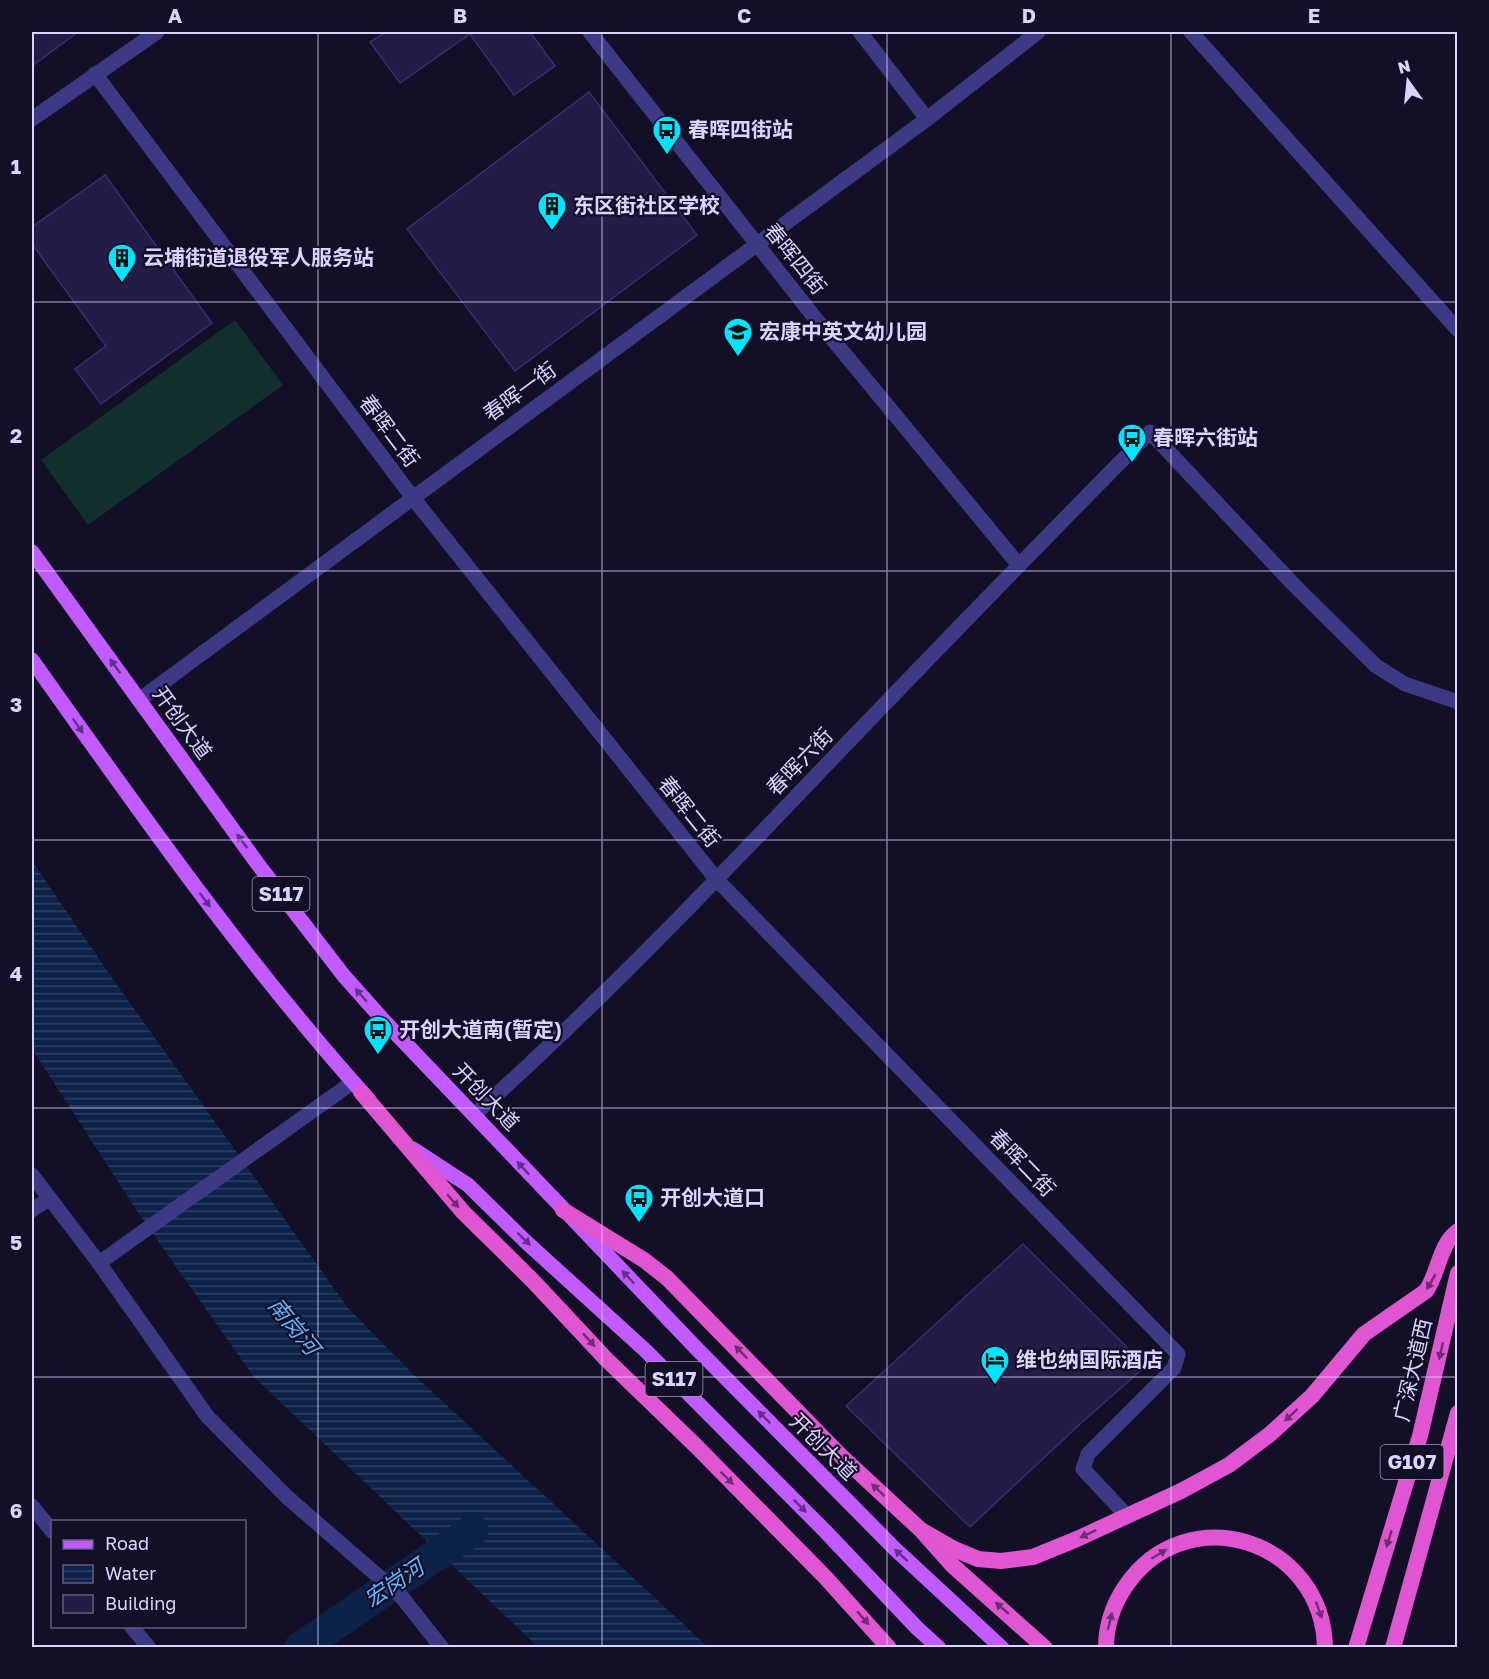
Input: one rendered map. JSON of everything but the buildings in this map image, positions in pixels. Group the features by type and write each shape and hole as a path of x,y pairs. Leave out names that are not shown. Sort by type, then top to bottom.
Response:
{"highway":[{"path":"357,1087 463,1212 533,1281 606,1359 696,1446 826,1578 889,1647"},
{"path":"563,1210 644,1260 667,1278 841,1456 921,1530 952,1565 1045,1647"},
{"path":"921,1530 954,1549 978,1559 1000,1561 1033,1557 1181,1491 1229,1465 1269,1435 1312,1396 1364,1334 1426,1291 1433,1281 1447,1243 1458,1231"},
{"name":"广深大道西","path":"1356,1647 1420,1436 1458,1273"},
{"name":"G107","path":"1393,1647 1458,1413"},
{"path":"1106,1647 1109,1624 1119,1595 1141,1567 1168,1548 1203,1538 1238,1539 1268,1549 1299,1575 1310,1590 1320,1612 1325,1634 1325,1647"}],"main road":[{"name":"开创大道","path":"32,552 264,872 344,976 385,1022 697,1349 886,1541 1002,1647"},
{"name":"S117","path":"32,660 165,848 268,981 357,1087 414,1150 468,1185 525,1241 646,1352 825,1531 917,1628 939,1647"}],"street":[{"path":"32,118 157,32"},
{"name":"春晖四街","path":"590,32 756,244 1018,564"},
{"path":"860,32 927,119"},
{"name":"春晖一街","path":"139,700 927,119 1038,32"},
{"path":"1191,32 1458,330"},
{"name":"春晖二街","path":"95,74 413,498 717,880 1178,1354 1174,1368 1088,1454 1083,1469 1127,1516"},
{"name":"春晖六街","path":"474,1115 551,1045 717,880 1018,564 1150,432 1302,594 1376,666 1405,684 1458,702"},
{"path":"99,1263 252,1154 357,1087"},
{"path":"32,1178 99,1263 207,1416 287,1497 401,1596 442,1647"},
{"path":"32,1210 49,1199"},
{"path":"32,1506 51,1530"},
{"path":"133,1628 148,1647"}],"green space":[{"path":"235,320 283,385 88,525 41,460"}],"water":[{"name":"南岗河","path":"32,861 112,978 348,1308 414,1375 708,1647 538,1647 253,1376 139,1214 32,1049"}],"waterway":[{"name":"宏岗河","path":"300,1648 473,1530"}],"place":[{"name":"春晖四街站","path":"667,156"},
{"name":"东区街社区学校","path":"552,232"},
{"name":"云埔街道退役军人服务站","path":"122,284"},
{"name":"宏康中英文幼儿园","path":"738,358"},
{"name":"春晖六街站","path":"1132,464"},
{"name":"开创大道南(暂定)","path":"378,1056"},
{"name":"开创大道口","path":"639,1224"},
{"name":"维也纳国际酒店","path":"995,1386"}]}
